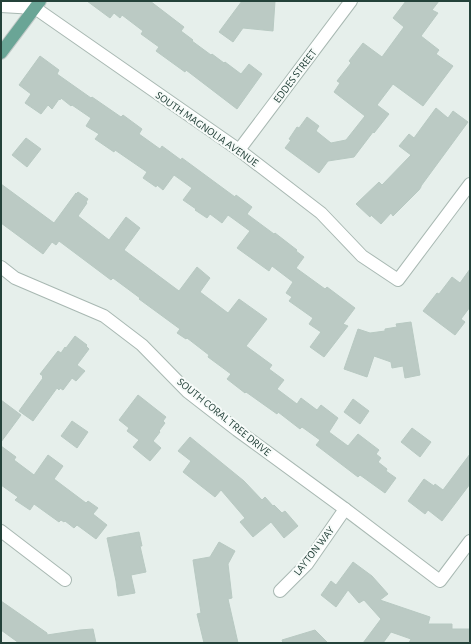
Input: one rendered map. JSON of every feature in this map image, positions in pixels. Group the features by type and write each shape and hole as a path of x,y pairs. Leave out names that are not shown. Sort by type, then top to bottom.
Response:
{"main road":[{"path":"1,53 37,4"}],"street":[{"name":"EDDES STREET","path":"239,150 351,1"},
{"name":"SOUTH MAGNOLIA AVENUE","path":"37,4 239,150 320,213 362,256 398,280 470,184"},
{"path":"1,6 37,4"},
{"name":"SOUTH CORAL TREE DRIVE","path":"1,267 15,278 104,316 142,345 188,392 440,581 470,541"},
{"name":"LAYTON WAY","path":"280,591 307,564 345,509"},
{"path":"1,531 65,580"}],"building":[{"path":"87,1 150,1 184,27 181,31 211,55 212,54 224,63 225,62 241,74 249,64 262,74 237,109 186,70 185,72 156,51 159,47 141,34 143,31 122,15 120,18 114,13 110,18"},
{"path":"242,1 275,1 273,31 243,28 233,42 219,32"},
{"path":"406,1 439,1 432,10 438,13 421,36 439,50 436,54 453,66 423,106 393,84 377,105 389,114 374,133 373,132 354,157 328,161 319,173 285,148 291,140 289,139 297,127 299,128 307,117 319,126 316,131 331,143 346,140 365,116 334,92 340,83 337,81 351,63 349,61 363,43 382,57 404,27 393,18"},
{"path":"40,56 59,70 57,74 91,98 92,97 121,117 123,115 142,129 139,134 160,149 162,146 181,160 182,158 235,197 236,195 252,207 247,214 274,234 275,233 304,257 296,268 325,289 327,287 355,308 343,324 348,326 324,357 310,347 321,332 309,324 313,318 289,301 292,297 286,293 293,282 272,266 269,271 237,248 250,231 228,215 222,223 210,214 207,218 195,210 196,209 183,200 192,188 174,175 163,190 157,185 156,187 143,178 147,172 115,150 114,152 95,139 99,134 86,126 91,118 61,98 52,109 48,105 41,114 25,103 31,94 19,85"},
{"path":"436,108 448,118 453,111 468,122 419,190 393,216 391,213 381,224 371,215 370,217 356,204 379,182 382,185 411,155 399,146 409,134 414,138"},
{"path":"26,138 41,149 27,167 12,155"},
{"path":"1,184 54,223 78,192 88,199 78,216 109,240 126,217 140,228 124,250 179,291 197,267 210,278 200,292 228,313 239,299 267,319 246,346 272,365 269,369 284,380 277,389 297,404 301,398 317,410 321,405 338,418 329,432 348,446 358,434 379,450 376,454 381,458 378,462 387,469 386,471 396,478 385,493 360,475 358,477 316,445 320,440 302,427 300,429 278,412 277,414 227,379 231,374 208,357 209,355 187,338 186,339 177,333 180,329 113,278 111,280 59,241 56,245 52,242 43,254 1,223"},
{"path":"470,269 470,307 461,319 465,322 455,335 423,311 452,277 460,283"},
{"path":"411,322 420,375 405,378 403,366 392,368 391,362 374,356 367,377 344,369 358,329 370,333 385,331 385,329 397,327 396,324"},
{"path":"75,336 87,345 86,346 89,349 77,365 85,371 76,381 72,378 63,390 60,388 59,390 57,388 33,421 19,411 43,378 40,374 58,351 61,353"},
{"path":"138,395 166,417 163,421 165,423 153,441 161,448 150,461 133,447 139,440 127,431 129,428 119,420"},
{"path":"353,399 369,411 360,424 344,412"},
{"path":"1,400 21,415 1,442"},
{"path":"72,421 88,432 77,448 61,436"},
{"path":"412,428 431,442 420,457 401,442"},
{"path":"190,437 244,481 262,500 265,497 282,513 285,511 298,526 284,538 271,522 253,537 240,522 245,518 221,490 215,497 183,472 191,461 178,451"},
{"path":"1,446 16,457 14,460 34,475 48,455 63,466 54,479 86,503 88,501 98,508 93,514 107,525 96,539 77,525 74,528 65,521 64,522 61,520 59,522 34,504 30,510 15,500 18,497 1,485"},
{"path":"470,454 470,484 442,521 428,510 425,514 408,501 424,479 443,490"},
{"path":"139,532 142,546 140,546 146,572 131,575 135,593 118,596 107,538"},
{"path":"219,542 235,551 228,564 232,598 228,599 238,643 204,643 197,614 201,613 193,560 210,557"},
{"path":"353,562 372,576 388,594 380,600 430,617 428,624 452,624 452,629 470,629 470,643 409,643 411,639 391,632 383,643 363,643 381,619 364,600 359,603 348,590 336,607 321,595 331,581 336,585"},
{"path":"1,601 47,633 47,635 93,629 96,643 19,643 1,630"},
{"path":"315,630 328,643 283,643 282,640"}]}
